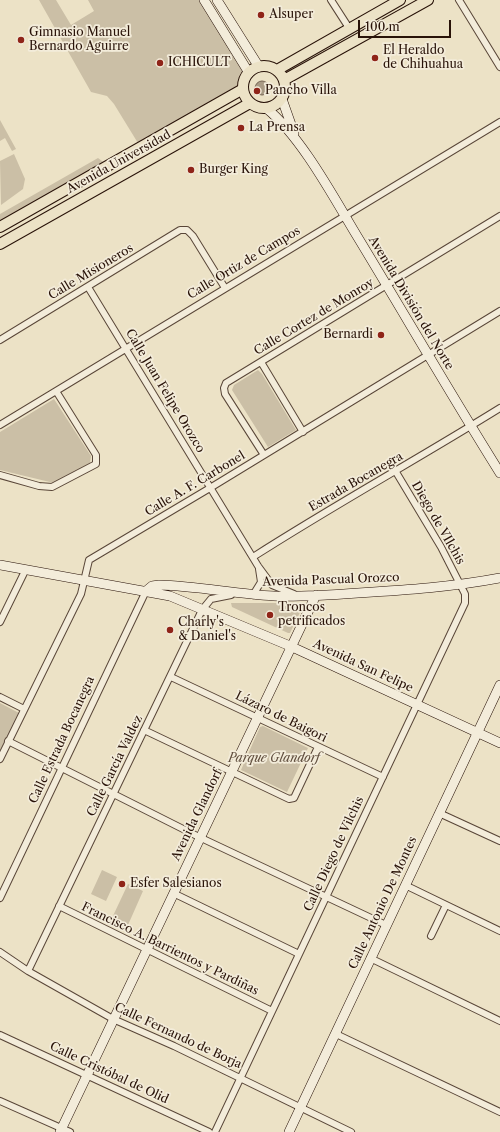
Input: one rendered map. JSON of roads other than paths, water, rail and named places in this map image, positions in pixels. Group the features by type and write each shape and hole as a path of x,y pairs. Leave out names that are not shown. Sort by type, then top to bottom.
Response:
{"main road":[{"path":"204,0 249,73"},
{"path":"217,0 259,67"},
{"path":"277,70 400,0"},
{"path":"284,80 428,0"},
{"path":"259,67 272,67 277,70 286,86 282,99 277,104 266,108 255,106 250,102 244,89 244,83 249,73 259,67"},
{"name":"Avenida Universidad","path":"0,227 244,89"},
{"name":"Avenida División del Norte","path":"282,99 287,116 301,146 500,473"},
{"name":"Avenida Universidad","path":"0,244 250,102"},
{"name":"Avenida División del Norte","path":"266,108 277,118 301,146"},
{"name":"Avenida Pascual Orozco","path":"0,565 25,571 146,591 152,586 159,585 209,588 253,595 298,596 393,591 500,578"},
{"name":"Avenida San Felipe","path":"146,591 170,596 290,646 500,743"},
{"name":"Avenida Glandorf","path":"61,1130 256,717 316,595"},
{"name":"Calle Antonio De Montes","path":"289,1132 500,685"}],"street":[{"path":"331,0 349,28"},
{"path":"459,0 500,67"},
{"name":"Calle Ortiz de Campos","path":"0,425 344,215 500,122"},
{"name":"Calle Cortez de Monroy","path":"264,455 224,388 226,383 500,216"},
{"name":"Calle Misioneros","path":"0,340 180,230 187,230 193,236 225,288"},
{"name":"Calle Juan Felipe Orozco","path":"88,286 258,566 275,587 298,596"},
{"name":"Calle A. F. Carbonel","path":"0,759 81,594 85,581 86,564 90,558 303,432 500,311"},
{"path":"261,362 303,432"},
{"path":"0,475 49,487 54,486 96,464 96,454 56,391"},
{"path":"471,426 500,408"},
{"name":"Estrada Bocanegra","path":"253,557 316,517 396,472 471,426"},
{"name":"Diego de VIlchis","path":"396,472 441,547 460,584"},
{"path":"253,595 261,582 258,566"},
{"path":"0,622 25,571"},
{"name":"Calle Diego de Vilchis","path":"215,1132 465,603 465,594 460,584"},
{"name":"Calle Estrada Bocanegra","path":"0,898 60,769 146,591"},
{"name":"Calle García Valdez","path":"28,971 202,610 208,602 216,597 240,594"},
{"name":"Lázaro de Baigori","path":"171,677 383,777"},
{"path":"0,698 24,709"},
{"path":"144,730 231,772 292,799 295,796 318,747"},
{"path":"8,741 60,769 199,837 386,925"},
{"path":"439,813 500,841"},
{"path":"405,885 500,931"},
{"path":"173,893 299,954"},
{"path":"431,936 446,905"},
{"name":"Francisco A. Barrientos y Pardiñas","path":"59,906 272,1011"},
{"name":"Calle Fernando de Borja","path":"0,952 28,971 113,1019 351,1132"},
{"path":"370,958 500,1021"},
{"path":"336,1034 500,1112"},
{"name":"Calle Cristóbal de Olid","path":"0,1035 87,1074 209,1132"},
{"path":"0,1101 61,1130 70,1132"}],"place":[{"name":"Alsuper","path":"261,15"},
{"name":"Gimnasio Manuel Bernardo Aguirre","path":"21,40"},
{"name":"El Heraldo de Chihuahua","path":"375,58"},
{"name":"ICHICULT","path":"160,63"},
{"name":"Pancho Villa","path":"257,91"},
{"name":"La Prensa","path":"241,128"},
{"name":"Burger King","path":"191,170"},
{"name":"Bernardi","path":"381,335"},
{"name":"Troncos petrificados","path":"270,615"},
{"name":"Charly's & Daniel's","path":"170,630"},
{"name":"Esfer Salesianos","path":"122,884"}],"park label":[{"name":"Parque Glandorf","path":"274,759"}]}
